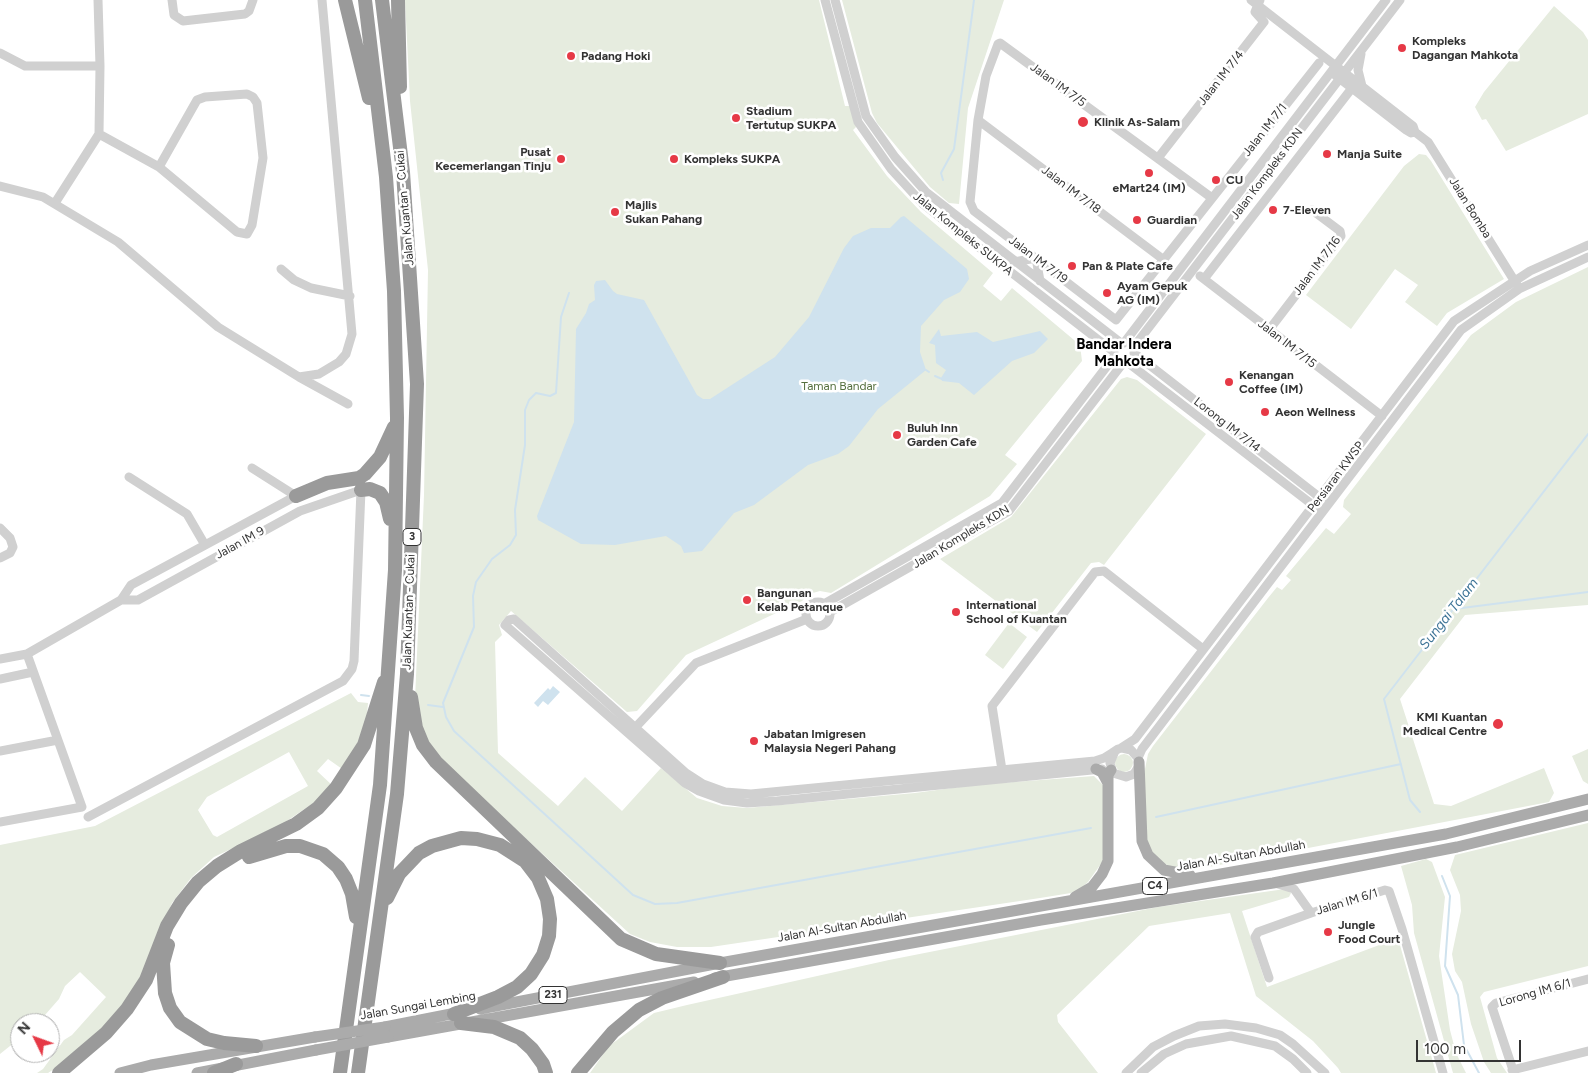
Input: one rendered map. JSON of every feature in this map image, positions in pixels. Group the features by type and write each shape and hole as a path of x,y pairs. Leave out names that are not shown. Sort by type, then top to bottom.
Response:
{"highway":[{"path":"345,0 382,137"},
{"name":"Jalan Kuantan - Cukai","path":"340,1073 380,786 390,666 398,418 393,272 382,137 365,0"},
{"name":"Jalan Kuantan - Cukai","path":"358,1073 397,794 408,674 417,384 407,222 382,0"},
{"path":"398,0 400,89 398,134"},
{"path":"296,496 327,483 359,478 365,474 380,457 398,418"},
{"path":"361,490 375,490 386,502 394,570"},
{"path":"58,1073 106,1032 127,1009 146,980 167,926 181,902 198,882 217,866 241,851 296,824 318,808 336,788 364,745 390,666"},
{"path":"408,674 416,728 423,745 436,762 605,925 621,939 656,954 720,963"},
{"path":"379,921 390,890 408,862 426,850 446,841 477,839 500,845 525,861 538,878 547,899 550,919 549,936 543,955 530,974 517,987 458,1018"},
{"path":"256,1046 224,1043 207,1039 193,1032 180,1022 170,1008 165,993 163,963 173,930 183,912 203,888 228,868 272,849 286,846 312,849 338,867 346,879 355,907 357,943"},
{"path":"578,1073 607,1038 639,1010 662,998 723,977"},
{"path":"458,1018 494,1027 520,1038 532,1049 546,1073"},
{"path":"214,1073 236,1064"}],"main road":[{"path":"1138,760 1142,841 1148,854 1164,870 1175,874 1205,877"},
{"path":"1096,769 1102,772 1108,783"},
{"path":"1062,902 1092,886 1102,874 1108,860 1108,774 1111,769"},
{"name":"Jalan Al-Sultan Abdullah","path":"720,963 1446,834 1588,799"},
{"name":"C4","path":"723,977 1041,920 1273,883 1457,847 1588,815"},
{"name":"Jalan Sungai Lembing","path":"197,1073 316,1050 387,1032 720,963"},
{"name":"Jalan Sungai Lembing","path":"458,1018 723,977"},
{"name":"Jalan Sungai Lembing","path":"120,1073 151,1065 256,1046 315,1037 387,1032"}],"street":[{"path":"55,203 99,134 100,66 98,0"},
{"path":"172,0 174,15 183,21 245,14 249,12 253,0"},
{"path":"299,377 319,374 330,369 346,354 352,334 322,0"},
{"name":"Jalan Kompleks SUKPA","path":"825,0 858,122 891,169 924,204 1125,363"},
{"name":"Jalan Kompleks SUKPA","path":"835,0 866,116 923,190 1014,262 1122,343"},
{"name":"Jalan Kompleks KDN","path":"824,604 1002,503 1114,354 1116,346 1122,343 1386,0"},
{"name":"Jalan Kompleks KDN","path":"830,612 1009,511 1125,363 1400,0"},
{"name":"Jalan Bomba","path":"1256,2 1342,76 1352,88 1409,132 1415,132"},
{"name":"Jalan IM 7/4","path":"1158,158 1264,22 1256,14 1256,2"},
{"name":"Jalan IM 7/5","path":"1000,43 1212,198"},
{"name":"Jalan IM 7/19","path":"1000,43 986,76 978,120 970,202 974,211 1116,320 1212,198"},
{"path":"1362,86 1358,70 1363,49"},
{"path":"0,53 26,66 100,66"},
{"name":"Jalan IM 7/1","path":"1212,198 1318,63"},
{"name":"Jalan Bomba","path":"1342,76 1362,86 1413,126 1415,132 1430,144 1519,289"},
{"path":"1204,279 1352,88"},
{"path":"99,134 158,167 237,232 247,234 252,226 263,158 257,103 253,97 247,94 205,97 197,100 158,167"},
{"name":"Jalan IM 7/18","path":"978,120 1164,260"},
{"path":"0,186 32,192 55,203 118,242 218,327 299,377 348,404"},
{"name":"Jalan IM 7/16","path":"1269,330 1341,236 1340,231 1312,210"},
{"name":"Persiaran KWSP","path":"991,775 1002,770 1095,761 1130,744 1454,321 1514,280 1588,246"},
{"name":"Persiaran KWSP","path":"1111,769 1121,777 1130,776 1137,770 1142,749 1465,326 1519,289 1588,257"},
{"path":"1014,262 1036,258 1040,281"},
{"path":"281,269 301,284 310,288 350,296"},
{"name":"Jalan IM 7/15","path":"1193,271 1382,416"},
{"name":"Lorong IM 7/14","path":"1122,343 1328,504"},
{"name":"Lorong IM 7/14","path":"1125,363 1322,512"},
{"path":"1375,425 1384,432"},
{"path":"252,468 296,496"},
{"path":"129,477 187,514 205,545"},
{"path":"88,817 343,681 352,669 354,661 361,490"},
{"name":"Jalan IM 9","path":"121,600 138,600 300,510 361,490"},
{"name":"Jalan IM 9","path":"0,659 27,654 121,600 131,585 296,496"},
{"path":"1002,503 1009,511"},
{"path":"0,528 13,544 10,553 0,558"},
{"path":"1002,770 992,706 1095,572 1104,571 1203,649"},
{"path":"154,573 160,581 161,587"},
{"path":"142,579 142,587 146,592 150,593"},
{"path":"818,602 824,604 830,612 829,619 821,625 815,625 807,619 806,612 809,606 818,602"},
{"path":"630,734 696,663 807,619"},
{"path":"843,790 751,794 725,792 692,778 514,620 509,620 506,625 506,628 690,786 724,800 755,803 843,790 991,775 1111,769 1110,758 1117,750 1132,750 1138,760"},
{"path":"1210,640 1219,647"},
{"path":"0,822 82,807 27,654"},
{"path":"0,679 33,672"},
{"path":"0,751 58,740"},
{"path":"1301,896 1300,888 1312,875"},
{"path":"1273,883 1294,888 1312,913"},
{"name":"Jalan IM 6/1","path":"1269,978 1255,937 1258,932 1385,890 1389,891 1402,929 1442,1073"},
{"name":"Lorong IM 6/1","path":"1513,1072 1492,1007 1496,1003 1588,979"},
{"path":"1126,1073 1153,1047 1174,1036 1199,1026 1225,1024 1256,1028 1280,1035 1293,1044 1325,1073"},
{"path":"1141,1073 1164,1054 1186,1044 1231,1036 1275,1046 1293,1059 1307,1073"},
{"path":"1513,1072 1588,1052"}],"green space":[{"name":"Taman Bandar","path":"405,0 819,0 845,106 850,106 856,127 853,130 887,176 921,212 993,273 983,286 1001,301 1012,288 1080,345 1082,361 1005,455 1017,464 990,496 831,593 820,591 809,594 802,601 686,655 637,711 627,712 511,611 499,625 502,635 495,642 498,753 558,806 585,777 622,811 661,768 697,798 722,806 747,808 915,793 974,785 1094,776 1103,785 1103,861 1088,882 1080,889 1071,893 1040,898 711,947 677,947 650,942 630,934 451,770 432,749 422,729 415,699 424,495 428,270 410,101"},
{"path":"842,0 1004,0 968,108 959,204 949,203 930,187 877,123 872,113"},
{"path":"1554,6 1583,32 1588,40 1588,114 1506,151 1486,119 1482,120 1475,107 1484,92"},
{"path":"1419,154 1426,155 1431,161 1504,279 1447,313 1437,326 1405,302 1418,285 1395,269 1351,329 1306,295 1404,166"},
{"path":"1588,267 1588,605 1465,615 1400,699 1434,804 1451,806 1544,768 1554,793 1549,802 1193,870 1178,870 1165,864 1153,855 1146,842 1144,774 1148,754 1153,746 1277,587 1282,590 1291,580 1286,576 1326,528 1334,534 1351,514 1343,507 1344,500 1471,335 1516,302"},
{"path":"1127,377 1137,380 1206,434 1104,565 1099,562 1091,563 1037,632 940,559 1011,517 1121,379"},
{"path":"1009,623 1027,637 1003,669 985,655"},
{"path":"351,693 358,702 368,703 366,724 345,771 328,759 317,771 333,786 325,795 278,827 214,857 191,878 172,903 139,980 115,1016 65,1062 48,1073 37,1073 47,1063 60,1063 60,1046 106,997 80,972 65,986 59,999 47,1013 10,1013 10,1046 0,1054 0,845 95,826","holes":["289,752 308,786 217,837 213,835 198,810 207,797"]},
{"path":"1588,749 1588,784 1583,781 1572,756"},
{"path":"1124,754 1130,757 1133,763 1130,769 1124,772 1118,769 1115,763 1118,757"},
{"path":"1588,823 1588,966 1484,992 1480,997 1497,1058 1507,1073 1491,1073 1484,1062 1471,1024 1462,982 1455,971 1452,954 1461,911 1460,895 1450,870 1455,855"},
{"path":"1426,859 1432,862 1445,897 1439,956 1450,1030 1456,1053 1466,1073 1453,1073 1414,933 1412,905 1401,866"},
{"path":"1285,889 1291,893 1289,897 1242,911 1267,987 1398,938 1436,1073 1341,1073 1313,1041 1256,996 1230,913 1149,926 1057,1015 1058,1022 1098,1073 590,1073 609,1046 654,1013 889,960 1158,907"}],"water":[{"path":"904,216 967,269 969,279 960,292 944,300 921,326 920,352 926,370 878,409 849,446 838,454 808,465 754,505 734,513 702,551 684,553 681,546 666,536 615,545 581,544 538,520 537,516 574,422 576,329 589,304 595,300 594,285 596,281 605,280 617,294 644,300 697,395 703,399 710,399 775,357 809,317 844,248 853,236 871,228 890,228"},
{"path":"939,329 941,336 977,332 993,342 1040,331 1048,339 1034,353 1012,361 974,395 959,383 942,381 941,378 946,370 936,363 935,345 929,343"},
{"path":"553,686 560,692 548,705 543,701 538,707 534,703 548,688 550,690"}],"waterway":[{"path":"943,180 941,173 954,149 974,0"},
{"path":"569,293 561,317 556,393 550,396 536,393 529,400 525,410 525,445 515,510 516,535 510,545 492,559 476,582 473,596 474,627 443,703 446,717 454,731 633,895 655,904 677,903 1091,828"},
{"path":"935,376 942,379"},
{"name":"Sungai Talam","path":"1420,812 1410,800 1384,699 1588,434"},
{"path":"1454,609 1588,592"},
{"path":"361,695 369,696"},
{"path":"428,705 443,707"},
{"path":"1156,817 1401,764"},
{"name":"Sungai Talam","path":"1442,876 1450,896 1445,966 1458,995 1464,1045 1479,1073"}],"place":[{"name":"Kompleks Dagangan Mahkota","path":"1402,48"},
{"name":"Padang Hoki","path":"571,56"},
{"name":"Stadium Tertutup SUKPA","path":"736,118"},
{"name":"Klinik As-Salam","path":"1083,122"},
{"name":"Manja Suite","path":"1327,154"},
{"name":"Pusat Kecemerlangan Tinju","path":"561,159"},
{"name":"Kompleks SUKPA","path":"674,159"},
{"name":"eMart24 (IM)","path":"1149,173"},
{"name":"CU","path":"1216,180"},
{"name":"7-Eleven","path":"1273,210"},
{"name":"Majlis Sukan Pahang","path":"615,212"},
{"name":"Guardian","path":"1137,220"},
{"name":"Pan & Plate Cafe","path":"1072,266"},
{"name":"Ayam Gepuk AG (IM)","path":"1107,293"},
{"name":"Kenangan Coffee (IM)","path":"1229,382"},
{"name":"Aeon Wellness","path":"1265,412"},
{"name":"Buluh Inn Garden Cafe","path":"897,435"},
{"name":"Bangunan Kelab Petanque","path":"747,600"},
{"name":"International School of Kuantan","path":"956,612"},
{"name":"KMI Kuantan Medical Centre","path":"1498,724"},
{"name":"Jabatan Imigresen Malaysia Negeri Pahang","path":"754,741"},
{"name":"Jungle Food Court","path":"1328,932"}],"district":[{"name":"Bandar Indera Mahkota","path":"1124,354"}]}
